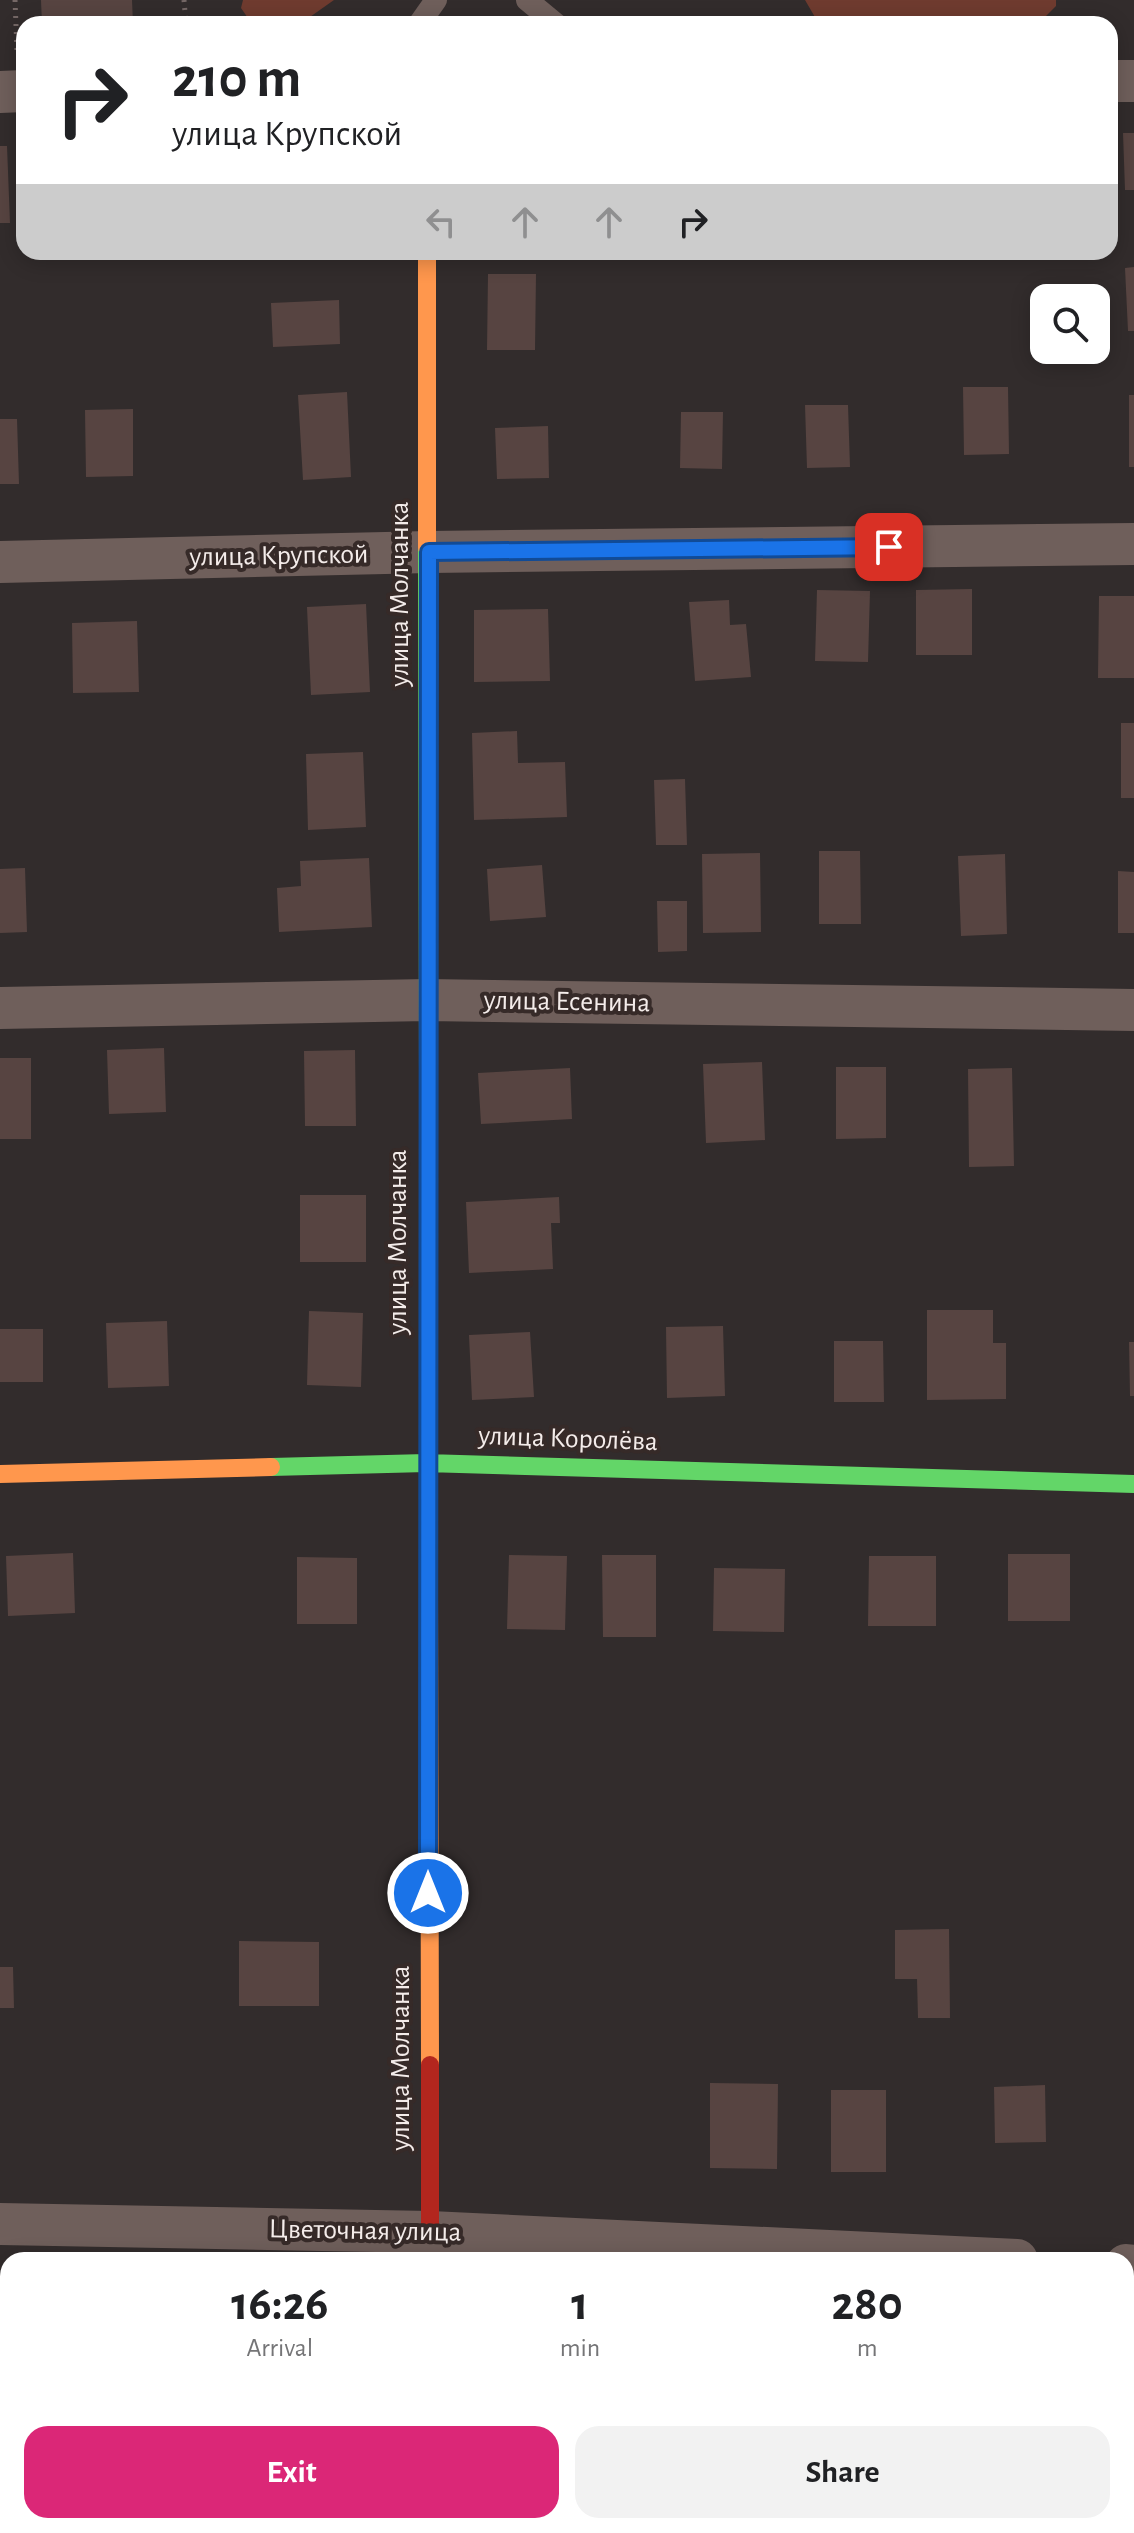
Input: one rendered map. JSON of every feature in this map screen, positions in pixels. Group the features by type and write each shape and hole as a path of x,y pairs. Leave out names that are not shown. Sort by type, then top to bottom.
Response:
{"street":[{"name":"улица Молчанка","path":"427,260 426,1463 430,2232"},
{"name":"улица Крупской","path":"0,562 429,552 1134,544"},
{"name":"улица Есенина","path":"0,1008 427,1000 1134,1010"},
{"name":"улица Королёва","path":"0,1474 426,1463 1134,1484"},
{"name":"Цветочная улица","path":"0,2224 430,2232 849,2252"}],"lane":[{"path":"527,0 546,16"}],"shaded area":[{"path":"243,0 334,0 311,16 246,16 241,8"},
{"path":"805,0 1056,0 1056,6 1046,16 814,16"}],"building":[{"path":"41,0 132,0 133,16 42,16"},
{"path":"1123,133 1134,133 1134,190 1125,190"},
{"path":"0,146 7,146 10,223 0,223"},
{"path":"1134,267 1134,331 1128,331 1125,268"},
{"path":"488,274 536,274 535,350 487,350"},
{"path":"339,300 340,344 273,347 271,303"},
{"path":"963,387 1008,387 1009,454 964,455"},
{"path":"347,392 351,477 303,480 298,395"},
{"path":"1129,395 1134,395 1134,467 1129,467"},
{"path":"805,405 848,405 850,467 807,468"},
{"path":"133,409 133,476 86,477 85,410"},
{"path":"681,412 723,412 722,469 680,468"},
{"path":"0,419 17,419 19,484 0,484"},
{"path":"548,426 549,478 497,479 495,428"},
{"path":"972,589 972,655 916,655 916,590"},
{"path":"817,590 870,591 868,662 815,661"},
{"path":"1099,596 1134,596 1134,678 1098,678"},
{"path":"729,600 730,625 746,624 751,677 695,681 689,602"},
{"path":"366,604 370,692 311,695 307,607"},
{"path":"548,609 550,681 474,682 474,610"},
{"path":"137,621 139,692 73,693 72,623"},
{"path":"1121,723 1134,723 1134,798 1121,798"},
{"path":"517,731 518,763 565,762 567,817 474,820 472,733"},
{"path":"363,752 366,827 308,830 306,754"},
{"path":"685,779 687,845 656,845 654,780"},
{"path":"819,851 860,851 861,924 819,924"},
{"path":"760,853 761,932 703,933 702,854"},
{"path":"1005,854 1007,934 961,936 958,856"},
{"path":"369,858 372,927 279,932 277,888 301,886 300,861"},
{"path":"542,865 546,917 490,921 487,869"},
{"path":"25,868 27,932 0,933 0,869"},
{"path":"1118,871 1134,872 1134,933 1118,933"},
{"path":"657,901 687,901 687,951 658,952"},
{"path":"164,1048 166,1112 109,1114 107,1050"},
{"path":"355,1050 356,1126 305,1126 304,1051"},
{"path":"0,1058 31,1058 31,1139 0,1139"},
{"path":"762,1062 765,1140 706,1143 703,1064"},
{"path":"836,1067 886,1067 886,1138 836,1139"},
{"path":"570,1068 572,1119 481,1124 478,1073"},
{"path":"1012,1068 1014,1166 969,1167 968,1069"},
{"path":"300,1195 366,1195 366,1262 300,1262"},
{"path":"559,1197 560,1223 551,1223 553,1269 469,1273 466,1202"},
{"path":"927,1310 993,1310 993,1343 1006,1343 1006,1399 927,1400"},
{"path":"309,1311 363,1313 361,1387 307,1385"},
{"path":"167,1321 169,1386 108,1388 106,1323"},
{"path":"723,1326 725,1396 667,1398 666,1327"},
{"path":"0,1329 43,1329 43,1382 0,1382"},
{"path":"530,1332 534,1397 472,1400 469,1335"},
{"path":"834,1341 883,1341 884,1402 834,1402"},
{"path":"1129,1342 1134,1342 1134,1396 1130,1396"},
{"path":"73,1553 75,1613 8,1616 6,1556"},
{"path":"1008,1554 1070,1554 1070,1621 1008,1621"},
{"path":"509,1555 567,1556 565,1630 507,1629"},
{"path":"602,1555 656,1555 656,1637 603,1637"},
{"path":"869,1556 936,1556 936,1626 868,1626"},
{"path":"297,1557 357,1558 357,1624 297,1624"},
{"path":"714,1568 785,1569 784,1632 713,1631"},
{"path":"949,1929 950,2018 918,2018 917,1979 895,1979 895,1930"},
{"path":"239,1941 319,1942 319,2006 239,2006"},
{"path":"0,1967 13,1967 14,2008 0,2008"},
{"path":"710,2083 778,2084 777,2169 710,2168"},
{"path":"1045,2085 1046,2142 995,2143 994,2087"},
{"path":"831,2090 886,2090 886,2172 831,2172"}],"traffic: fast":[{"path":"427,548 429,1593"},
{"path":"271,1467 426,1463 1134,1484"}],"traffic: slow":[{"path":"427,260 427,548"},
{"path":"0,1474 271,1467"},
{"path":"429,1593 430,2065"}],"traffic: jam":[{"path":"430,2065 430,2232"}],"route":[{"path":"428,1893 429,552 889,547"}]}
